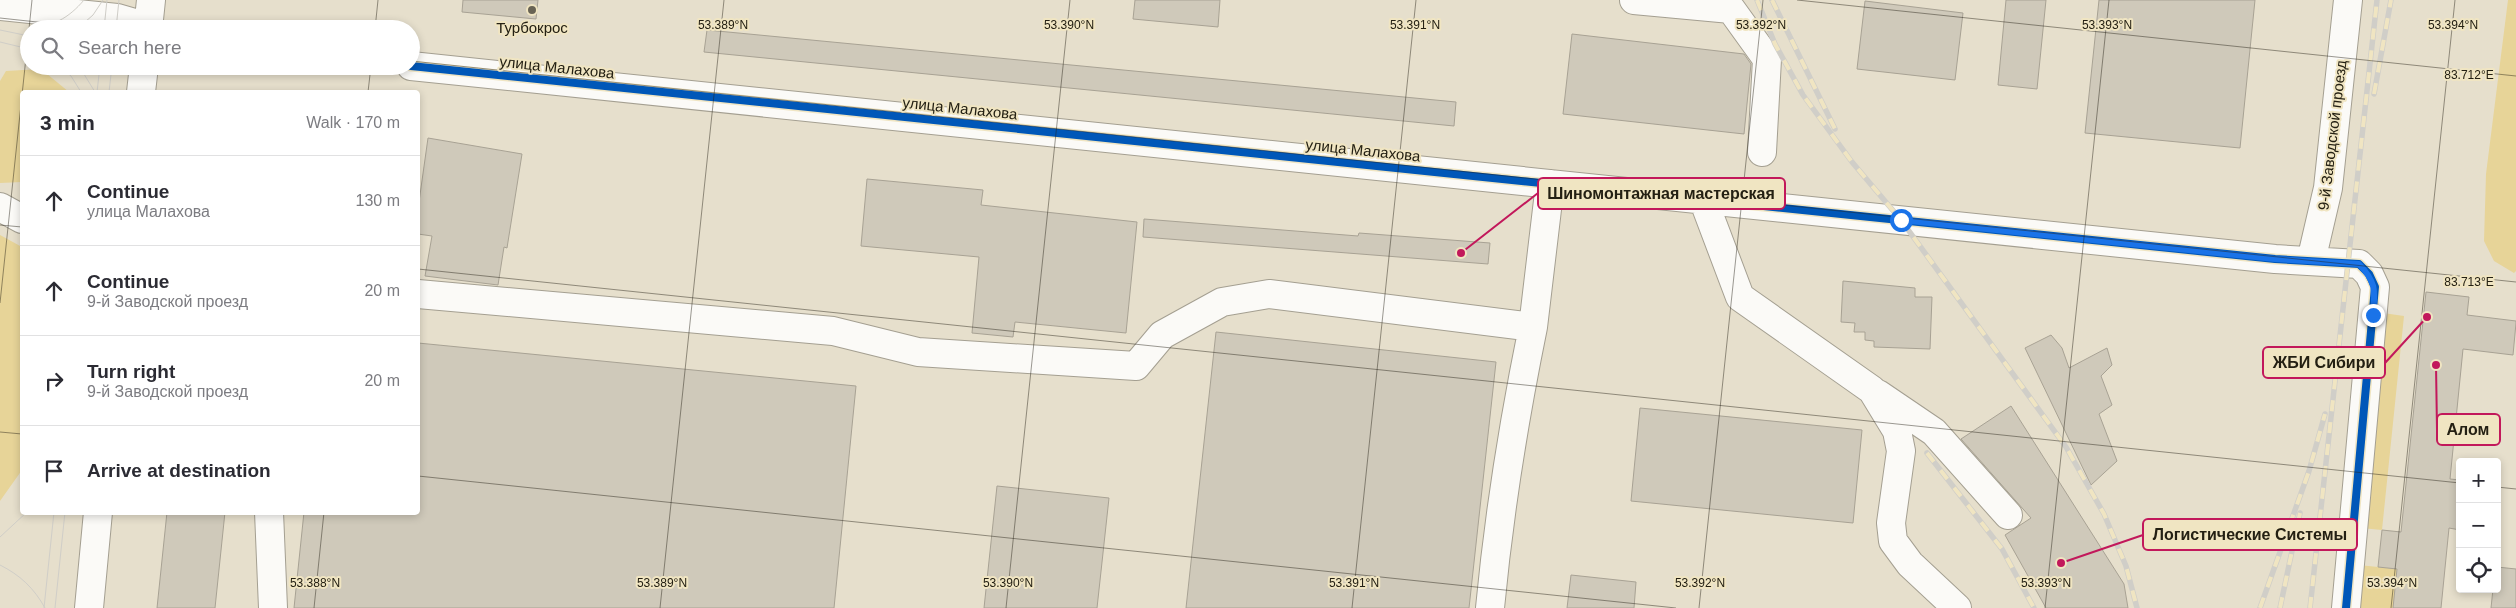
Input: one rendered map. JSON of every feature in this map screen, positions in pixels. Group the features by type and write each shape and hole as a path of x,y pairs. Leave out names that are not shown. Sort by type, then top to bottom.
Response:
{"street":[{"path":"150,20 151,0"},
{"path":"1634,0 1729,4 1767,59 1762,152"},
{"name":"9-й Заводской проезд","path":"2311,261 2328,188 2348,0"},
{"path":"0,6 124,20"},
{"name":"улица Малахова","path":"420,67 2311,261"},
{"path":"141,90 143,75"},
{"path":"1490,608 1499,520 1514,419 1533,327 1550,184"},
{"path":"1703,199 1740,297 1934,432 2008,515"},
{"path":"0,207 20,218"},
{"path":"2311,261 2359,264 2369,274 2375,287 2346,608"},
{"path":"420,294 833,332 918,352 1136,366 1162,336 1222,302 1269,294 1533,327"},
{"path":"1872,390 1897,431 1901,451 1891,523 1893,541 1910,564 1956,608"},
{"path":"89,608 98,515"},
{"path":"269,515 273,608"}],"shaded area":[{"path":"2508,0 2516,0 2516,271 2514,273 2494,261 2484,241 2486,174"},
{"path":"20,70 20,75 48,75 67,90 20,90 20,182 0,183 0,81 6,71"},
{"path":"0,235 20,246 20,473 0,501"},
{"path":"2383,313 2404,316 2382,530 2361,528"},
{"path":"2359,565 2397,569 2393,608 2354,608"}],"building":[{"path":"463,0 538,0 536,19 462,12"},
{"path":"1135,0 1220,0 1218,27 1133,19"},
{"path":"2006,0 2046,0 2037,89 1998,85"},
{"path":"2099,0 2255,0 2240,148 2085,133"},
{"path":"1865,1 1963,13 1955,80 1857,69"},
{"path":"707,30 1456,102 1454,126 704,52"},
{"path":"1572,34 1744,54 1751,64 1744,134 1563,114"},
{"path":"428,138 522,154 507,248 504,247 498,285 425,276 432,236 420,234 420,195"},
{"path":"867,179 983,190 981,205 1137,222 1126,333 1015,322 1013,337 972,333 979,257 861,246"},
{"path":"1144,219 1358,236 1359,233 1490,243 1488,264 1143,237"},
{"path":"1843,281 1915,288 1915,297 1932,297 1930,349 1874,347 1874,341 1865,340 1865,332 1854,332 1855,323 1841,322"},
{"path":"2426,292 2469,297 2467,315 2516,321 2513,355 2463,349 2450,479 2456,480 2456,529 2449,528 2441,608 2393,608 2397,569 2378,567 2382,530 2401,532"},
{"path":"1216,332 1496,362 1469,608 1186,608"},
{"path":"2051,335 2062,348 2069,368 2107,348 2112,365 2101,376 2112,405 2099,414 2117,461 2091,485 2025,348"},
{"path":"420,343 856,386 834,608 294,608 304,515 420,515"},
{"path":"2011,406 2124,584 2128,608 2046,608 2005,535 2031,518 1961,439"},
{"path":"1640,408 1862,430 1853,523 1631,501"},
{"path":"997,486 1109,498 1097,608 984,608"},
{"path":"167,515 225,515 215,608 157,608"},
{"path":"2501,567 2516,569 2516,608 2491,608 2493,593 2501,593"},
{"path":"1571,575 1636,582 1634,608 1567,608"}],"tram line":[{"path":"59,20 66,17 84,0"},
{"path":"87,20 103,0"},
{"path":"105,20 107,0"},
{"path":"117,20 119,0"},
{"path":"0,30 20,34"},
{"path":"0,42 20,47"},
{"path":"70,75 80,90"},
{"path":"85,75 94,90"},
{"path":"97,90 99,75"},
{"path":"109,90 111,75"},
{"path":"0,537 24,515"},
{"path":"44,608 54,515"},
{"path":"55,608 65,515"},
{"path":"0,565 26,583 45,608"}],"railway":[{"path":"1757,0 1775,44 1803,95 1852,162 1901,220 2066,447 2104,514 2126,566 2137,608"},
{"path":"1772,0 1835,129"},
{"path":"2310,608 2377,0"},
{"path":"2374,94 2391,0"},
{"path":"2260,608 2309,471 2325,414"},
{"path":"1927,453 2002,549 2034,608"},
{"path":"2280,608 2300,513"}],"cycle path":[{"path":"420,67 2275,259 2359,264 2369,274 2375,287 2346,608"}],"place":[{"name":"Турбокрос","path":"532,10"},
{"name":"Шиномонтажная мастерская","path":"1461,253"},
{"name":"ЖБИ Сибири","path":"2427,317"},
{"name":"Алом","path":"2436,365"},
{"name":"Логистические Системы","path":"2061,563"}],"route":[{"path":"1901,220 2275,259 2359,264 2369,274 2375,287 2373,315"}]}
